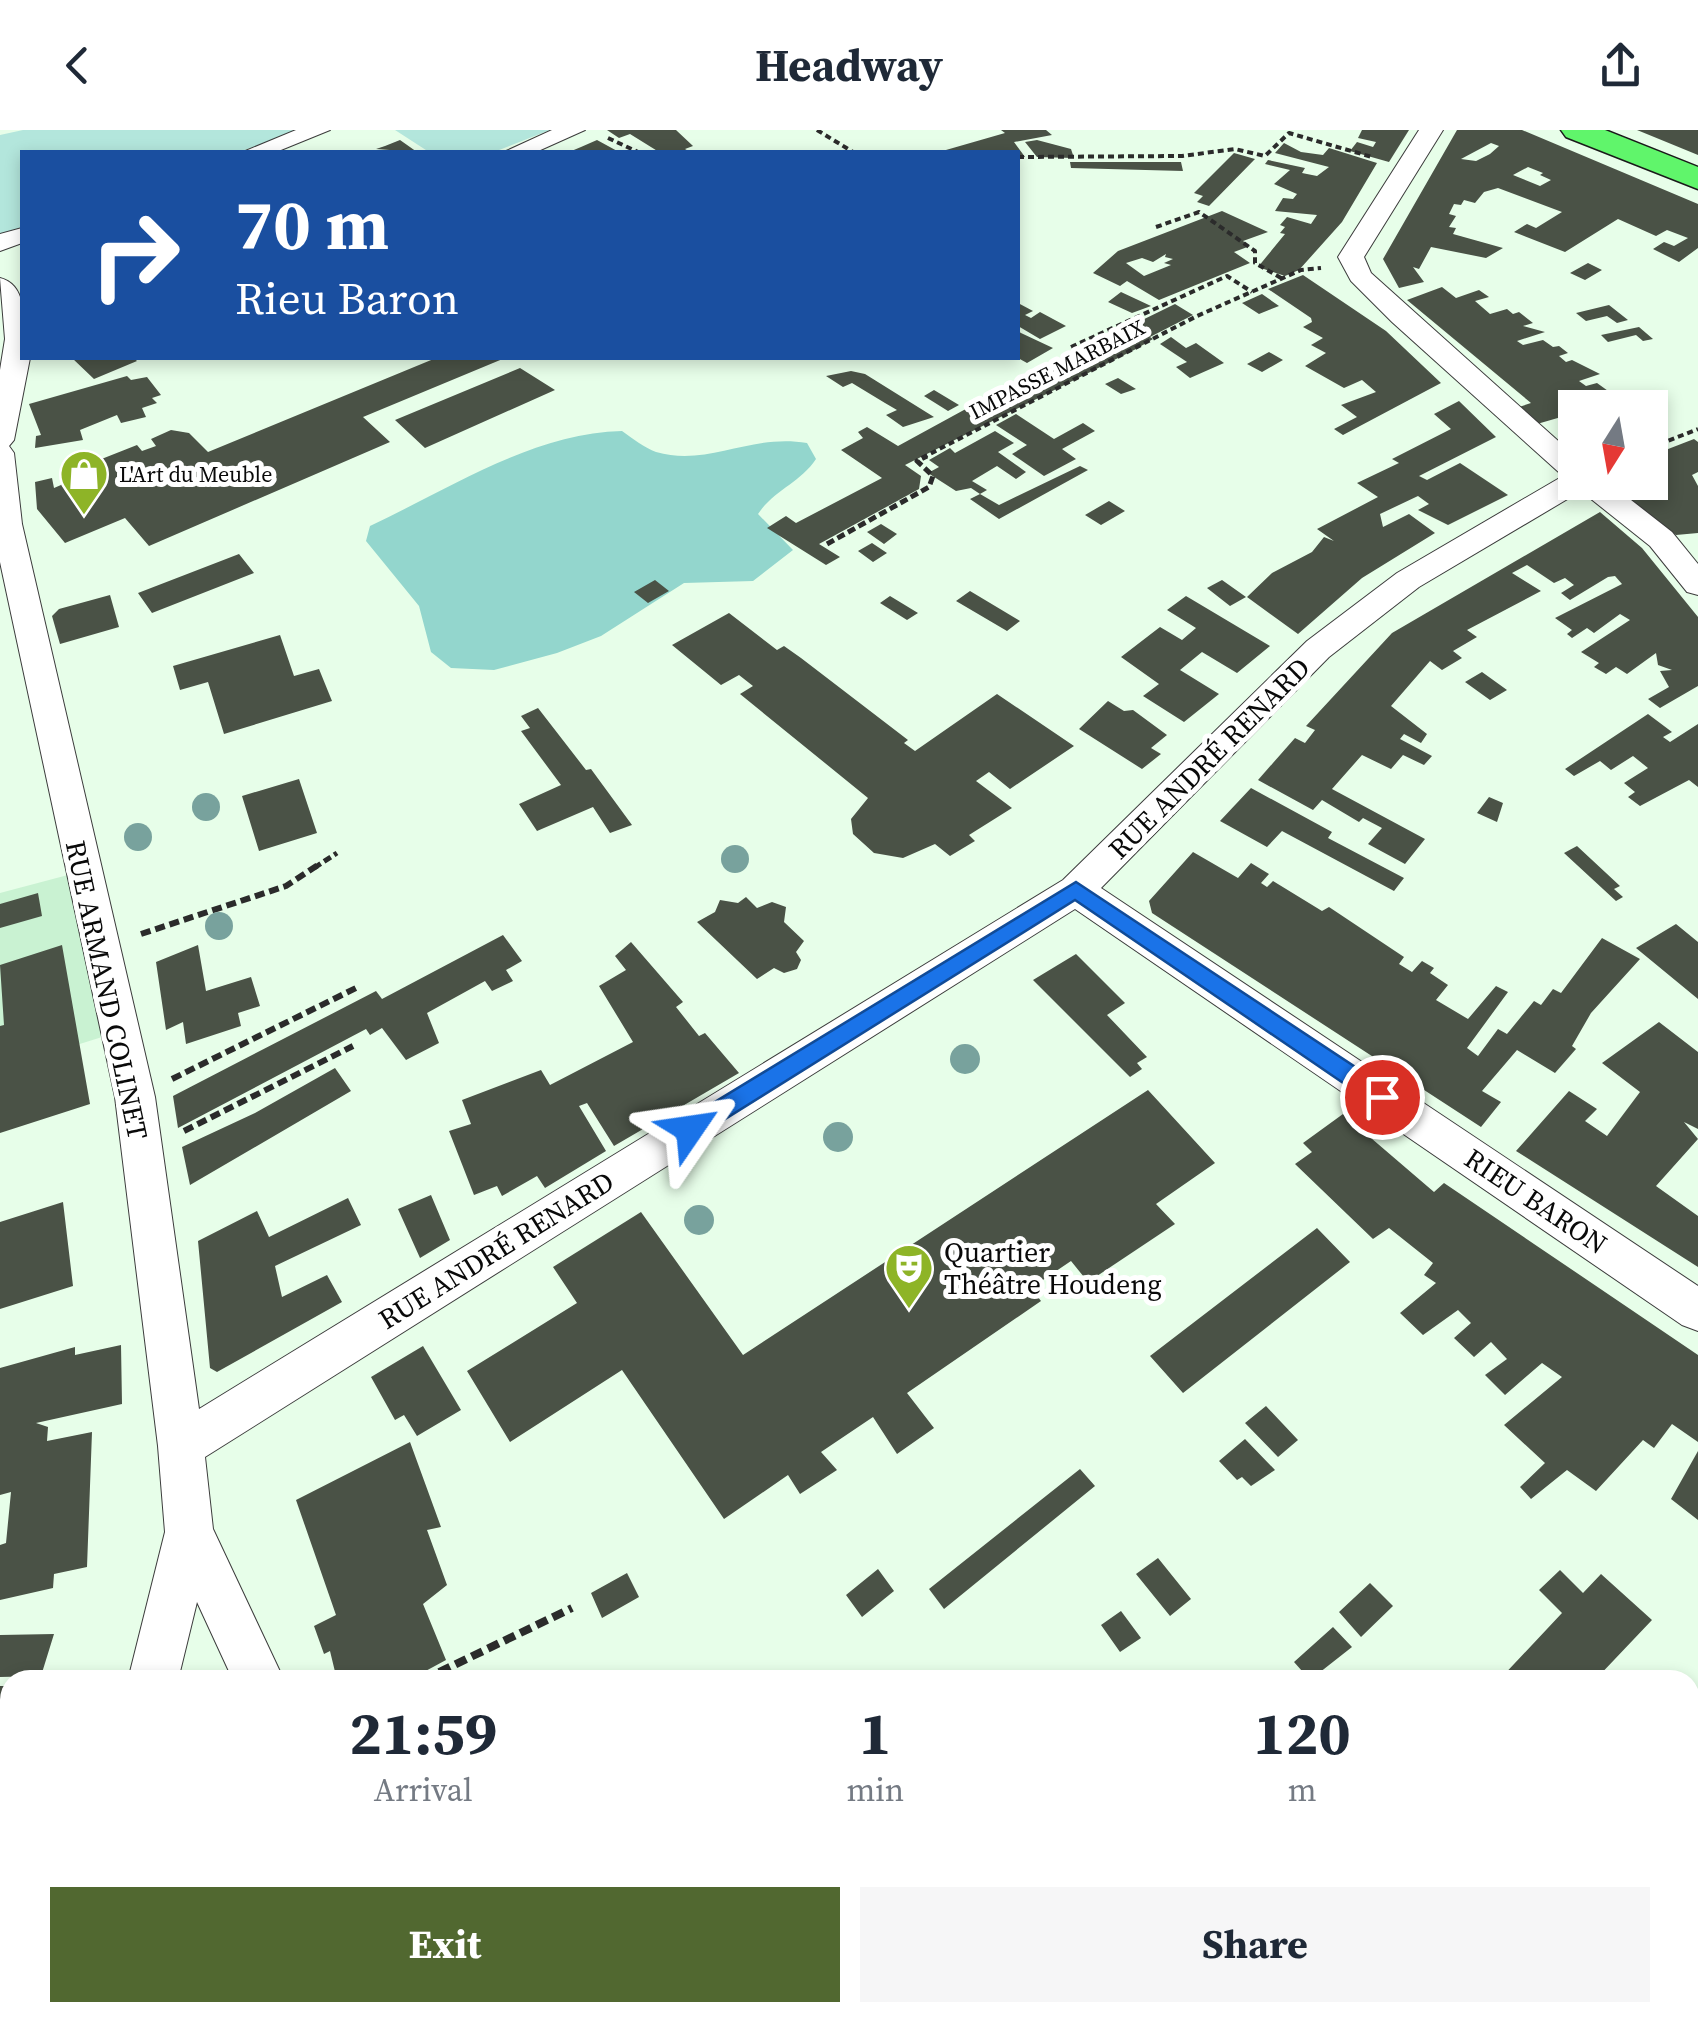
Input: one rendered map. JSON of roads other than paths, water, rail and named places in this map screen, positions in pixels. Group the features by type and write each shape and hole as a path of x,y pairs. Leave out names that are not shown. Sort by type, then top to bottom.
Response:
{"main road":[{"path":"1577,130 1698,180"}],"street":[{"path":"260,150 318,130"},
{"path":"521,150 573,130"},
{"path":"1431,130 1351,257 1354,265 1401,316 1558,456"},
{"path":"0,286 7,292 20,341"},
{"path":"0,440 20,356"},
{"name":"RUE ARMAND COLINET","path":"0,452 7,524 135,1097 190,1532"},
{"name":"RUE ANDRÉ RENARD","path":"181,1446 1076,890 1318,649 1408,580 1558,492"},
{"path":"1611,500 1661,540 1698,585"},
{"name":"RIEU BARON","path":"1076,890 1698,1311"},
{"path":"156,1670 190,1532"},
{"path":"190,1532 255,1670"}],"place":[{"name":"L'Art du Meuble","path":"84,516"},
{"name":"Quartier Théâtre Houdeng","path":"909,1310"}]}
